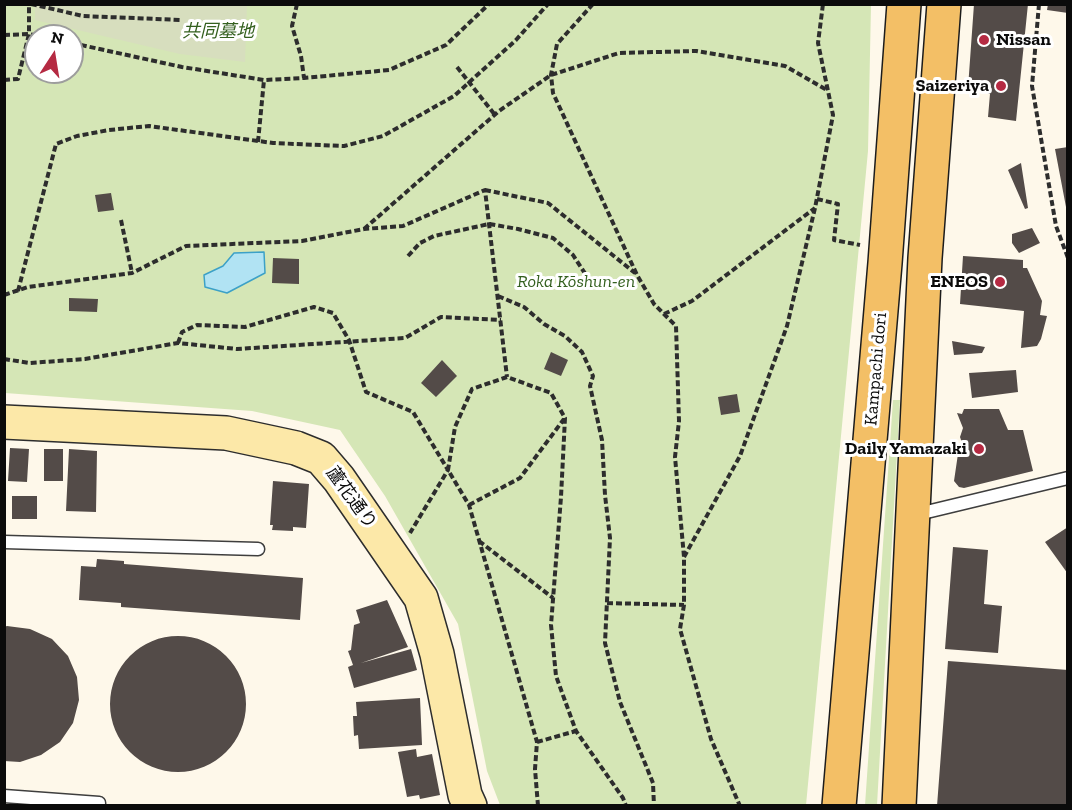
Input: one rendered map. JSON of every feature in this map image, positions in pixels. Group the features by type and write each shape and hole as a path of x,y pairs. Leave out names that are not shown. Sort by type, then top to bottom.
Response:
{"main road":[{"name":"Kampachi dori","path":"839,806 885,263 904,4"},
{"path":"899,806 925,258 944,4"}],"street":[{"name":"蘆花通り","path":"4,422 226,433 296,448 321,458 339,479 420,598 437,654 465,795 470,806"}],"lane":[{"path":"914,516 1068,478"},
{"path":"4,542 258,549"},
{"path":"4,795 99,803"}],"path":[{"path":"29,24 30,4 83,15 182,20"},
{"path":"297,4 292,26 301,56 304,78"},
{"path":"84,46 182,67 264,80 389,70 446,45 489,4"},
{"path":"18,291 56,144 77,136 150,126 258,142 344,146 383,136 454,96 516,40 548,4"},
{"path":"593,4 557,44 551,75 553,93 637,274 654,304 676,326 679,421 675,457 684,557 684,605 680,629 711,739 740,806"},
{"path":"684,557 740,456 787,326 818,199 833,115 819,43 823,4"},
{"path":"1039,4 1032,86 1056,226 1068,258"},
{"path":"4,35 24,34"},
{"path":"364,229 495,115 551,75 619,53 696,51 785,66 828,90"},
{"path":"4,80 18,80 24,55"},
{"path":"457,67 495,115"},
{"path":"258,142 264,80"},
{"path":"4,295 28,286 132,273 186,246 302,241 364,229 403,226 485,190 548,203 637,274"},
{"path":"485,190 507,377"},
{"path":"818,199 838,204 834,240 862,246"},
{"path":"664,314 692,301 815,208"},
{"path":"121,220 132,273"},
{"path":"408,256 420,243 434,236 489,225 518,229 553,238 573,255 586,275"},
{"path":"498,296 524,307 544,324 565,336 582,352 593,376 590,386 602,440 610,538 605,643 620,702 652,783 654,806"},
{"path":"178,343 182,332 197,325 245,327 314,307 333,313 349,340 366,392 413,412 469,505 537,742 535,769 538,806"},
{"path":"4,359 30,363 85,358 178,343 237,349 405,338 441,316 501,321"},
{"path":"394,559 448,470 456,427 472,389 507,377 551,393 565,418 551,625 556,676 576,731 623,798 626,806"},
{"path":"469,505 520,478 565,418"},
{"path":"479,541 554,598"},
{"path":"607,603 684,605"},
{"path":"537,742 576,731"}],"green space":[{"name":"Roka Kōshun-en","path":"4,5 871,5 868,151 806,805 500,805 487,771 458,624 385,496 340,430 252,411 5,393"},
{"name":"共同墓地","path":"35,5 247,5 245,62 180,54 84,31 84,24 52,24 35,20"},
{"path":"893,400 900,400 877,805 865,805"}],"water":[{"path":"264,252 265,273 227,293 205,287 204,275 223,266 234,253"}],"building":[{"path":"974,4 1028,4 1016,121 988,117 990,94 968,88"},
{"path":"1048,4 1068,4 1068,13 1047,10"},
{"path":"1068,147 1068,207 1066,207 1055,149"},
{"path":"1021,163 1028,208 1025,209 1008,170"},
{"path":"111,193 114,210 98,212 95,195"},
{"path":"1032,228 1040,243 1019,253 1012,243 1012,234"},
{"path":"963,256 1023,260 1023,268 1027,268 1042,301 1040,315 1047,316 1037,346 1021,348 1024,311 960,304"},
{"path":"273,258 299,259 299,284 272,283"},
{"path":"69,298 98,299 97,312 69,311"},
{"path":"952,341 985,347 982,353 954,355"},
{"path":"551,352 568,360 561,376 544,369"},
{"path":"442,360 457,376 436,397 421,383"},
{"path":"1016,370 1018,392 972,398 969,373"},
{"path":"737,394 740,412 721,415 718,397"},
{"path":"964,409 999,409 1008,430 1023,430 1033,471 964,488 959,487 954,481 959,447 964,449 960,437 963,428 957,413 962,414"},
{"path":"10,448 29,449 27,482 8,481"},
{"path":"44,449 63,449 63,481 44,481"},
{"path":"69,449 97,451 96,512 66,511"},
{"path":"273,481 309,484 306,528 293,527 293,531 272,530 273,525 270,525"},
{"path":"12,496 37,496 37,519 12,519"},
{"path":"1068,527 1068,574 1045,542"},
{"path":"953,547 988,550 984,604 1002,606 998,653 945,649"},
{"path":"97,559 124,561 124,564 303,578 300,620 121,607 121,603 79,600 81,566 96,567"},
{"path":"387,600 408,647 361,663 411,649 417,670 354,688 348,667 353,665 348,651 351,650 354,625 360,623 356,610"},
{"path":"4,627 30,629 52,639 68,656 77,677 79,700 73,723 60,742 41,755 20,762 4,761"},
{"path":"178,636 204,641 216,647 226,656 235,666 241,678 246,704 241,730 235,742 226,752 216,761 204,767 178,772 152,767 140,761 130,752 121,742 115,730 110,704 115,678 121,666 130,656 140,647 152,641"},
{"path":"948,661 1068,670 1068,806 937,806"},
{"path":"420,698 422,745 359,749 358,735 354,736 353,716 357,716 356,702"},
{"path":"416,749 417,757 432,754 440,795 420,799 419,795 407,797 398,752"}],"place":[{"name":"Nissan","path":"984,40"},
{"name":"Saizeriya","path":"1001,86"},
{"name":"ENEOS","path":"1000,282"},
{"name":"Daily Yamazaki","path":"979,449"}]}
